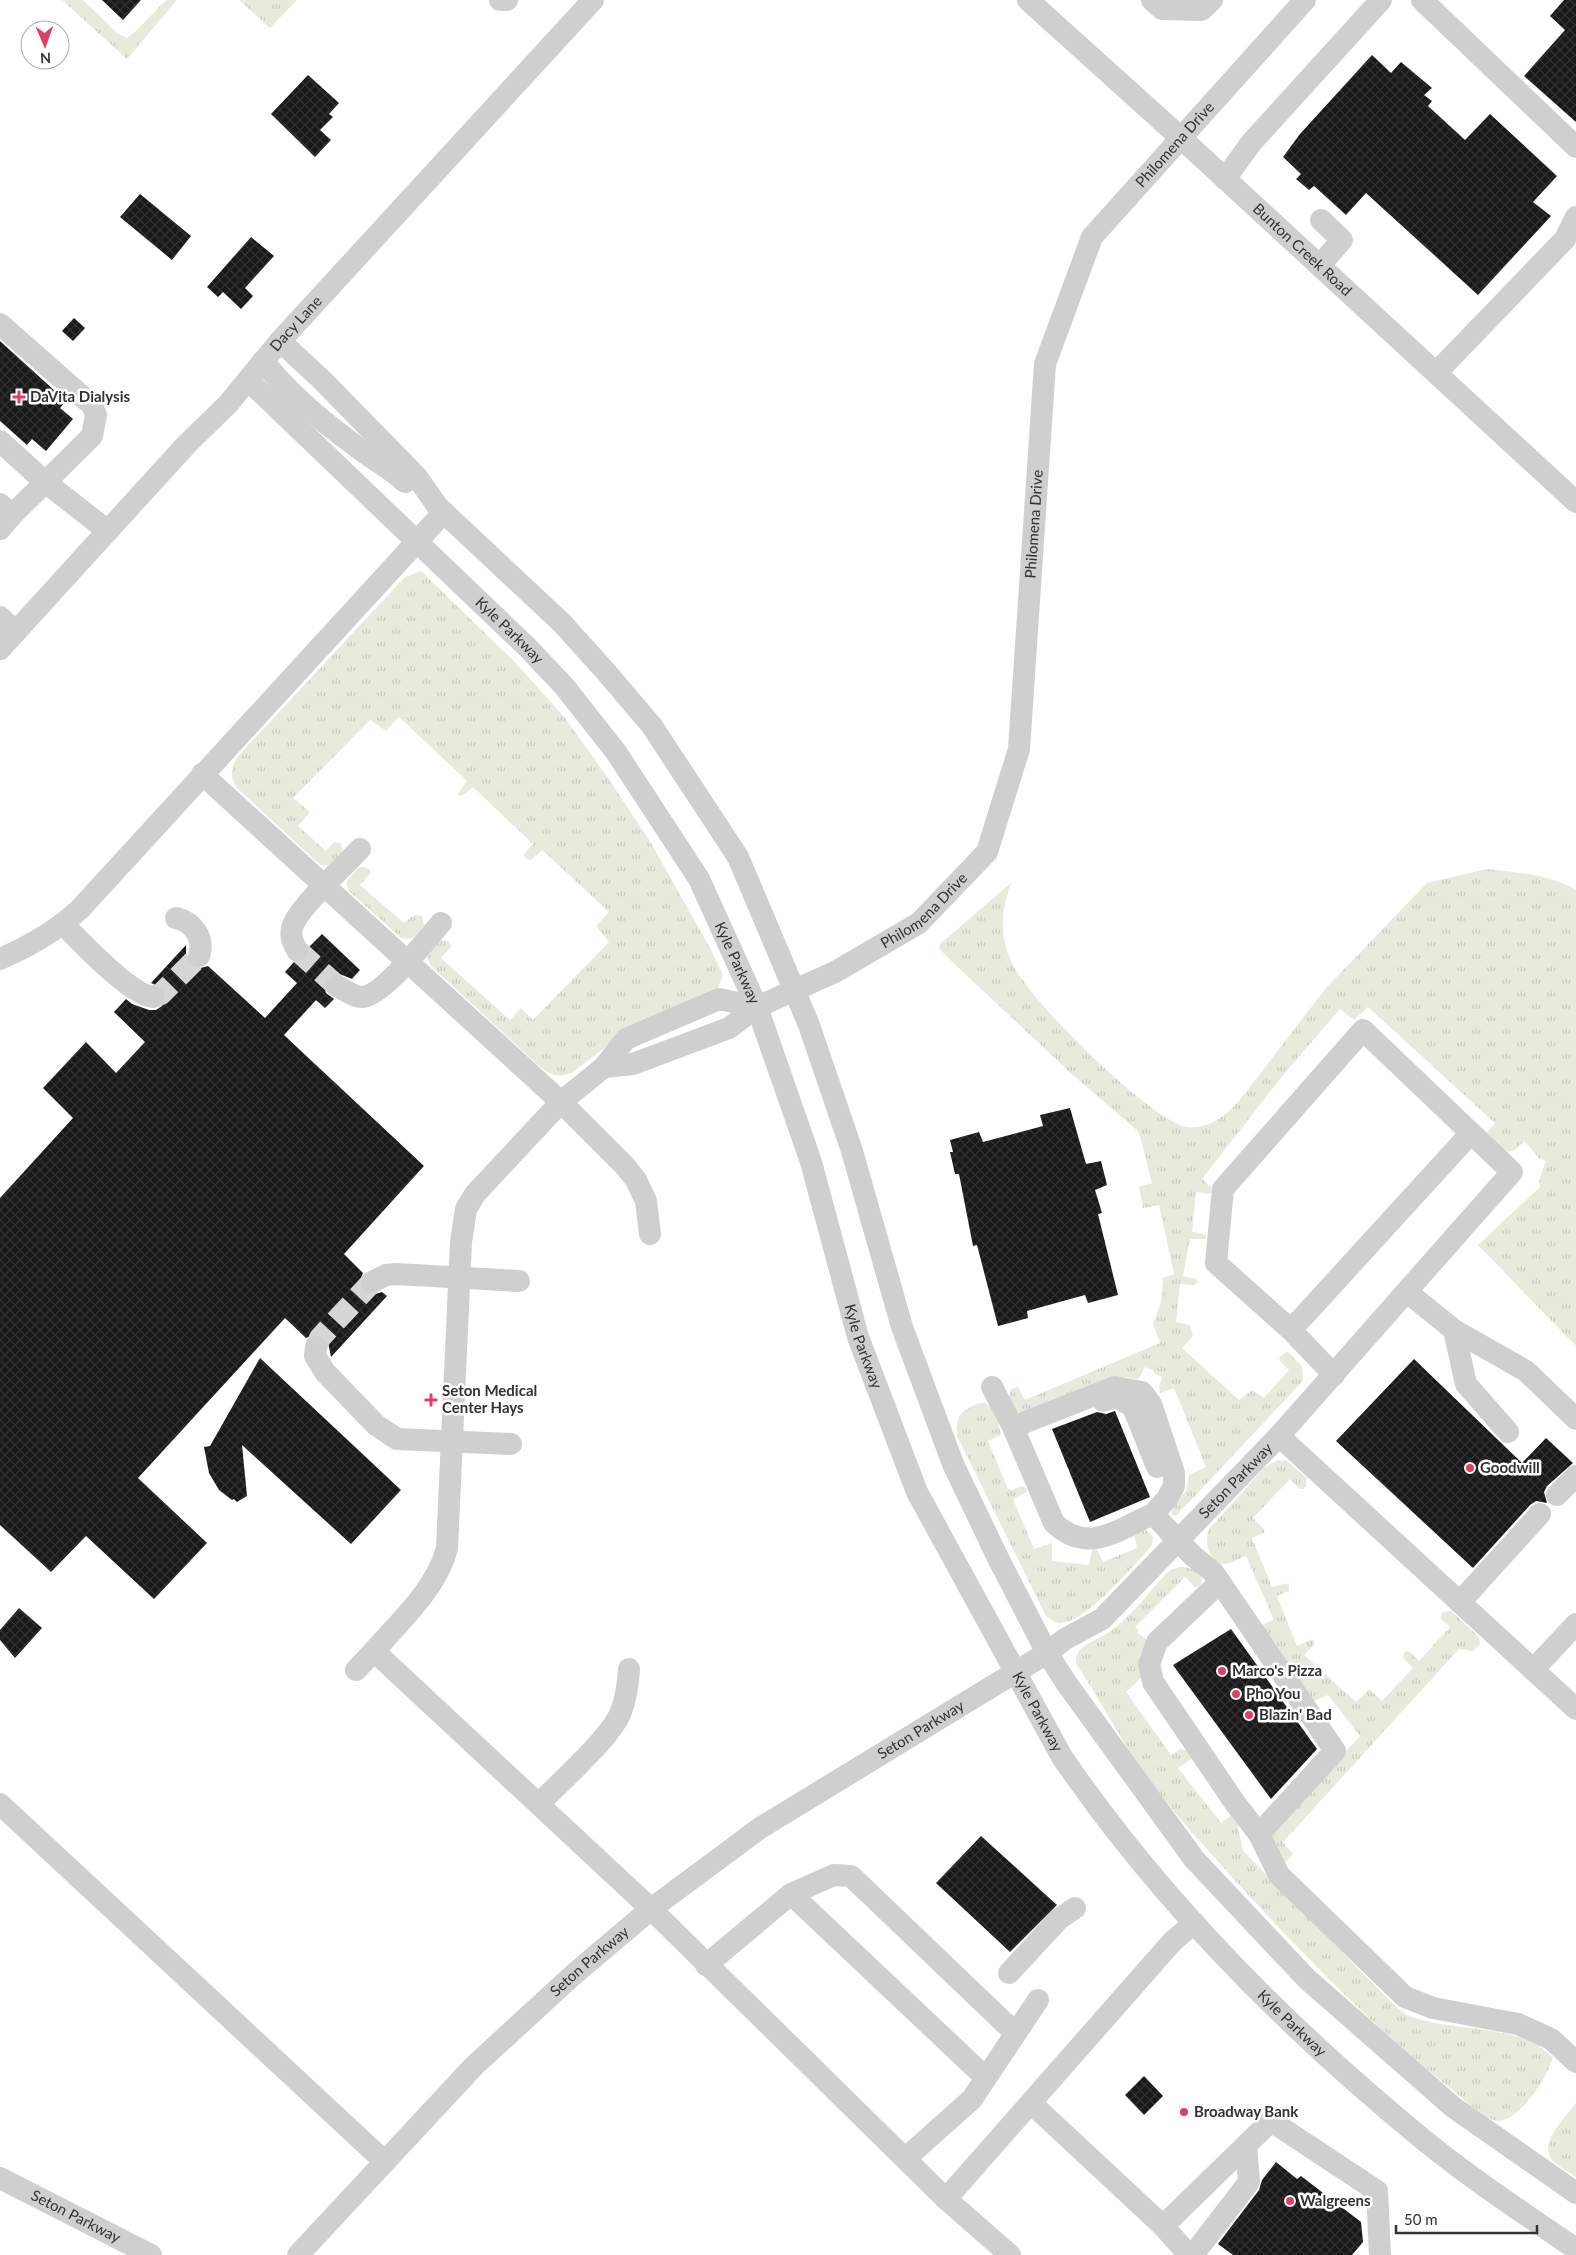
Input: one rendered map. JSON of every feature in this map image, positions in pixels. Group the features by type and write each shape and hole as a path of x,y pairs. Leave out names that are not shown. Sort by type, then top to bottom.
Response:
{"street":[{"path":"500,0 507,0"},
{"name":"Dacy Lane","path":"0,648 8,624 108,531 248,380 280,341 593,0"},
{"path":"1162,3 1201,10 1212,0"},
{"name":"Philomena Drive","path":"604,1067 633,1064 729,1028 757,1007 835,972 919,923 987,852 1019,749 1045,364 1092,237 1304,0"},
{"path":"1225,179 1252,143 1381,0"},
{"path":"1422,0 1576,148"},
{"name":"Bunton Creek Road","path":"1038,3 1225,179 1437,372 1576,502"},
{"path":"1437,372 1565,239 1576,217"},
{"path":"1320,266 1342,240 1321,220"},
{"path":"4,516 45,482 92,436 96,415 92,405 5,332"},
{"path":"280,341 322,380 417,477 441,509 562,624 652,726 738,857 796,991 852,1151 902,1327 953,1464 1046,1653 1194,1859 1307,1979 1453,2107 1576,2193"},
{"path":"263,361 281,384 353,445 391,470 418,494 441,509"},
{"name":"Kyle Parkway","path":"248,380 564,686 616,752 700,879 757,1007 811,1162 858,1337 914,1482 1062,1757 1084,1790 1160,1886 1277,2011 1426,2141 1576,2249"},
{"path":"0,441 45,482 108,531"},
{"path":"0,959 41,940 63,924 417,543 441,509"},
{"path":"202,774 561,1102 626,1166 636,1180 646,1201 650,1234"},
{"path":"297,950 292,941 295,921 306,906 360,848"},
{"path":"176,918 185,920 196,931 201,942 199,956"},
{"path":"338,986 353,995 362,997 384,987 441,923"},
{"path":"63,924 119,976 140,993 153,997"},
{"path":"356,1670 423,1593 443,1563 449,1525 459,1278 462,1225 466,1209 487,1180 561,1102 604,1067 626,1039 719,999 757,1007"},
{"path":"1291,1330 1471,1133 1363,1030 1222,1189 1216,1264 1291,1330 1334,1375"},
{"name":"Seton Parkway","path":"298,2255 474,2066 573,1975 651,1909 760,1828 1016,1672 1065,1639 1102,1619 1279,1436 1512,1172 1471,1133"},
{"path":"372,1282 386,1275 397,1274 519,1280"},
{"path":"1407,1292 1454,1330 1526,1371 1576,1419"},
{"path":"1454,1330 1466,1384 1508,1432"},
{"path":"316,1347 315,1356 325,1372 386,1433 406,1440 511,1444"},
{"path":"992,1387 1015,1431 1054,1523 1065,1534 1082,1539 1100,1538 1160,1506 1174,1486 1174,1474 1152,1404 1142,1392 1115,1388 1015,1431"},
{"path":"1279,1436 1576,1709"},
{"path":"1557,1495 1576,1476"},
{"path":"1160,1506 1178,1540 1213,1572 1335,1751 1259,1834"},
{"path":"1460,1602 1540,1514"},
{"path":"1220,1582 1157,1642 1149,1664 1153,1682 1235,1803 1259,1834 1278,1875 1406,1997 1433,2008 1518,2024 1551,2039 1576,2062"},
{"path":"1533,1670 1576,1624"},
{"path":"374,1651 651,1909 946,2199 1010,2255"},
{"path":"539,1804 597,1743 619,1716 628,1685 629,1669"},
{"path":"0,1804 384,2162"},
{"path":"706,1965 791,1894 834,1875 851,1876 1014,2032"},
{"path":"791,1894 986,2078"},
{"path":"1009,1973 1055,1923 1075,1908"},
{"path":"946,2199 1172,1942 1194,1923"},
{"path":"906,2158 972,2099 1014,2032 1038,2000"},
{"path":"1030,2103 1163,2226 1191,2255 1249,2182 1246,2145"},
{"path":"1163,2226 1271,2121 1377,2191 1380,2255"},
{"name":"Seton Parkway","path":"0,2178 152,2255"}],"green space":[{"path":"62,0 83,0 117,33 127,38 166,0 177,0 127,59"},
{"path":"239,0 297,0 270,28"},
{"path":"421,571 514,661 565,718 651,843 710,948 723,975 717,991 624,1033 568,1074 556,1075 540,1067 430,965 427,955 440,940 448,941 452,946 441,958 510,1020 521,1008 533,1020 609,942 596,926 609,912 542,850 531,860 525,859 524,854 533,844 473,787 462,796 457,795 467,781 399,717 386,731 370,720 293,798 310,812 298,826 326,851 334,842 341,843 343,853 331,866 321,865 316,861 238,789 234,781 232,768 243,750 405,577"},
{"path":"358,868 369,869 371,873 360,885 404,923 414,915 422,916 424,925 414,937 404,939 400,937 349,891 346,882"},
{"path":"1487,869 1544,877 1576,890 1576,1346 1478,1245 1540,1187 1539,1180 1546,1161 1539,1158 1524,1141 1515,1150 1507,1152 1484,1136 1495,1123 1368,1007 1354,1020 1340,1009 1284,1074 1202,1179 1214,1192 1207,1194 1196,1192 1192,1232 1206,1235 1206,1239 1190,1239 1183,1276 1196,1279 1198,1282 1194,1285 1180,1284 1176,1322 1190,1325 1193,1336 1182,1348 1239,1400 1252,1390 1264,1398 1289,1370 1279,1360 1287,1351 1302,1366 1303,1381 1176,1516 1172,1515 1172,1511 1187,1489 1189,1475 1206,1467 1174,1388 1160,1393 1159,1387 1162,1377 1154,1373 1154,1371 1145,1367 1138,1380 1128,1377 1115,1378 1019,1416 1009,1398 1011,1389 1018,1387 1025,1400 1160,1343 1153,1324 1161,1302 1163,1278 1174,1274 1159,1205 1143,1208 1139,1187 1152,1183 1139,1132 1076,1078 946,956 939,948 940,944 1011,883 1003,914 1003,933 1012,963 1022,980 1041,1003 1092,1056 1147,1104 1170,1120 1187,1127 1203,1126 1210,1124 1228,1112 1239,1101 1326,988 1427,883"},
{"path":"984,1402 996,1416 999,1426 1001,1435 988,1441 1008,1489 1012,1490 1022,1486 1026,1488 1027,1492 1013,1499 1034,1549 1052,1543 1052,1561 1089,1565 1092,1549 1097,1549 1103,1562 1137,1548 1134,1534 1146,1530 1153,1537 1152,1545 1122,1578 1096,1603 1071,1620 1058,1623 1046,1616 957,1436 959,1417 962,1413 970,1407"},
{"path":"1286,1460 1307,1478 1306,1486 1304,1489 1300,1489 1290,1479 1253,1518 1265,1530 1264,1533 1252,1538 1272,1587 1289,1583 1289,1591 1277,1596 1297,1646 1312,1639 1314,1641 1314,1645 1304,1655 1356,1702 1369,1689 1382,1701 1413,1668 1403,1658 1405,1652 1408,1651 1419,1661 1450,1627 1440,1618 1443,1612 1451,1611 1479,1637 1480,1644 1473,1651 1459,1649 1283,1842 1293,1854 1285,1863 1265,1844 1273,1831 1360,1736 1328,1695 1314,1701 1261,1625 1274,1620 1246,1556 1227,1564 1219,1563 1208,1549 1207,1538 1210,1528 1264,1468 1276,1461"},
{"path":"1180,1567 1190,1568 1195,1571 1202,1579 1201,1585 1196,1588 1185,1577 1135,1627 1139,1630 1137,1633 1147,1640 1139,1657 1141,1678 1126,1692 1171,1755 1180,1749 1186,1750 1193,1758 1178,1768 1221,1823 1231,1816 1236,1816 1243,1851 1399,2009 1409,2016 1427,2021 1505,2033 1539,2047 1553,2058 1545,2076 1532,2096 1524,2106 1507,2119 1498,2121 1482,2114 1426,2068 1344,1994 1267,1915 1164,1799 1132,1754 1076,1664 1076,1658 1081,1649 1114,1628 1137,1607 1170,1570"},
{"path":"1576,2103 1576,2177 1553,2161 1548,2147 1560,2123"}],"building":[{"path":"102,0 141,0 123,20"},
{"path":"1564,0 1576,0 1576,122 1524,76 1565,30 1550,16"},
{"path":"1372,55 1391,73 1401,62 1432,88 1424,95 1432,101 1428,106 1465,140 1490,114 1557,176 1533,202 1551,216 1478,295 1366,193 1346,215 1314,186 1309,190 1296,179 1301,174 1283,157 1300,134"},
{"path":"308,75 339,103 329,114 333,117 320,130 331,140 315,157 271,114"},
{"path":"140,194 191,236 172,260 120,217"},
{"path":"251,237 274,256 245,288 253,296 241,309 223,292 218,297 207,287"},
{"path":"74,318 85,328 73,341 62,331"},
{"path":"0,341 66,401 60,408 73,419 46,451 32,439 27,445 0,421"},
{"path":"322,934 360,970 352,979 337,973 330,975 324,987 326,993 334,999 325,1008 316,1000 284,1035 424,1166 344,1254 363,1273 359,1282 364,1293 372,1295 382,1292 387,1296 331,1357 328,1342 324,1337 317,1334 306,1338 285,1318 138,1478 207,1543 154,1599 86,1536 51,1572 0,1525 0,1198 73,1118 43,1088 86,1042 116,1073 145,1042 114,1012 126,999 132,1004 149,1010 156,1010 162,1006 166,1000 166,994 162,988 151,983 186,945 186,960 190,965 197,969 208,966 265,1018 297,983 285,972 294,962 303,962 308,957 309,947"},
{"path":"1070,1108 1086,1164 1101,1161 1107,1185 1095,1190 1102,1213 1098,1214 1118,1295 1088,1303 1085,1295 1027,1311 1028,1318 998,1326 977,1245 973,1246 959,1174 955,1174 950,1152 953,1152 950,1140 979,1132 983,1142 1043,1126 1040,1115"},
{"path":"260,1358 401,1490 351,1544 242,1445 247,1496 237,1502 234,1499 232,1500 219,1490 209,1473 204,1447 210,1446"},
{"name":"Goodwill","path":"1414,1359 1522,1463 1546,1438 1573,1463 1547,1486 1544,1492 1547,1503 1536,1501 1530,1505 1473,1568 1336,1441"},
{"path":"1115,1411 1150,1497 1090,1522 1052,1429 1097,1412 1106,1414"},
{"path":"19,1608 42,1628 15,1658 0,1640 0,1630"},
{"path":"1231,1629 1317,1749 1271,1799 1173,1665"},
{"path":"981,1836 1057,1905 1010,1952 936,1883"},
{"path":"1144,2076 1163,2096 1144,2115 1125,2095"},
{"name":"Walgreens","path":"1276,2162 1297,2179 1301,2176 1361,2222 1363,2242 1352,2255 1233,2255 1218,2244 1259,2190 1262,2180"}],"tunnel":[{"path":"297,950 337,986"},
{"path":"153,997 161,994 199,956"},
{"path":"316,1347 320,1338 372,1282"}],"place":[{"name":"DaVita Dialysis","path":"19,397"},
{"name":"Seton Medical Center Hays","path":"431,1400"},
{"name":"Goodwill","path":"1470,1468"},
{"name":"Marco's Pizza","path":"1222,1671"},
{"name":"Pho You","path":"1236,1694"},
{"name":"Blazin' Bad","path":"1249,1715"},
{"name":"Broadway Bank","path":"1184,2112"},
{"name":"Walgreens","path":"1290,2201"}]}
